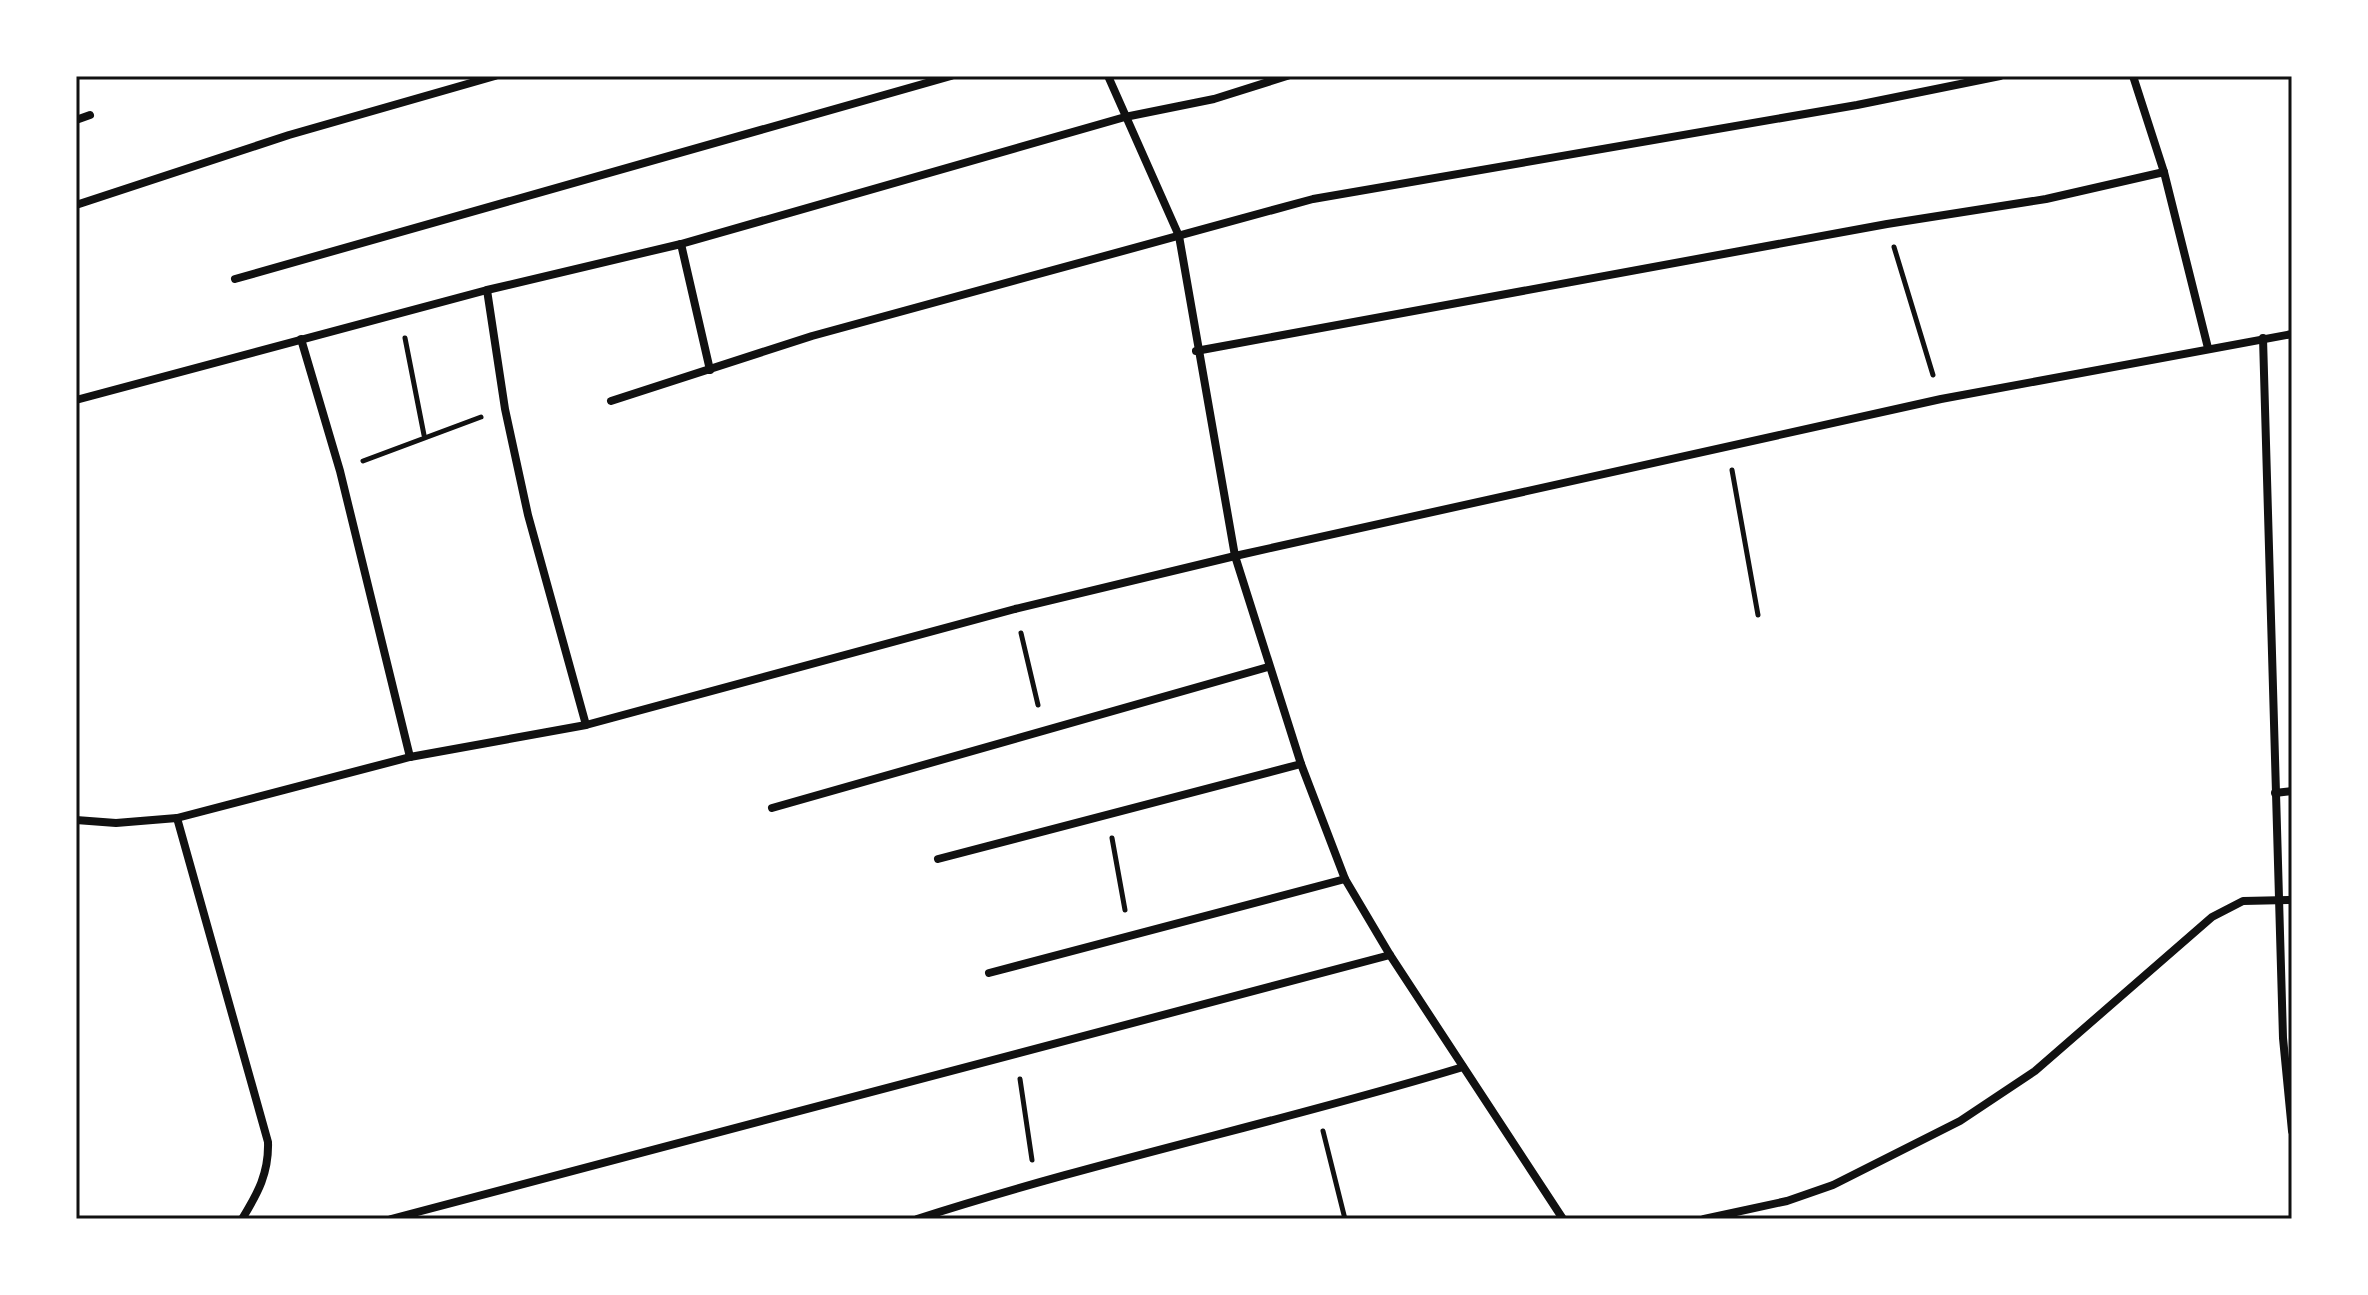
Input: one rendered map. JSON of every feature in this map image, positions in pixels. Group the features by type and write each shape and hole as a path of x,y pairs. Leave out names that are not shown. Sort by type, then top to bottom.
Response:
{"street":[{"path":"76,205 289,135 495,76"},
{"path":"235,279 951,76"},
{"path":"1108,76 1179,236 1196,351 1235,556 1301,764 1345,879 1390,955 1563,1219"},
{"path":"76,400 487,290 681,244 1125,117 1214,99 1287,76"},
{"path":"611,401 812,336 1313,199 1857,105 2000,76"},
{"path":"2133,76 2164,172 2208,348"},
{"path":"76,120 90,115"},
{"path":"1196,351 1887,224 2046,199 2164,172"},
{"path":"681,244 710,370"},
{"path":"487,290 505,409 528,515 586,725"},
{"path":"76,820 116,823 177,818 410,757 586,725 1015,609 1235,556 1941,399 2292,334"},
{"path":"2263,338 2275,793 2292,1128"},
{"path":"301,339 340,471 410,757"},
{"path":"772,808 1268,667"},
{"path":"938,859 1301,764"},
{"path":"2275,793 2292,791"},
{"path":"177,818 268,1142 269,1164 261,1187 242,1219"},
{"path":"989,973 1345,879"},
{"path":"1704,1219 1787,1201 1833,1185 1960,1121 2035,1071 2212,917 2243,901 2292,900"},
{"path":"391,1219 1016,1051 1390,955"},
{"path":"917,1219 1035,1181 1317,1111 1463,1067"}],"path":[{"path":"1887,224 1941,399"},
{"path":"401,313 424,435"},
{"path":"340,471 424,435 505,409"},
{"path":"1728,447 1758,615"},
{"path":"1015,609 1044,730"},
{"path":"1107,813 1129,937"},
{"path":"1016,1051 1035,1181"},
{"path":"1317,1111 1345,1219"}]}
